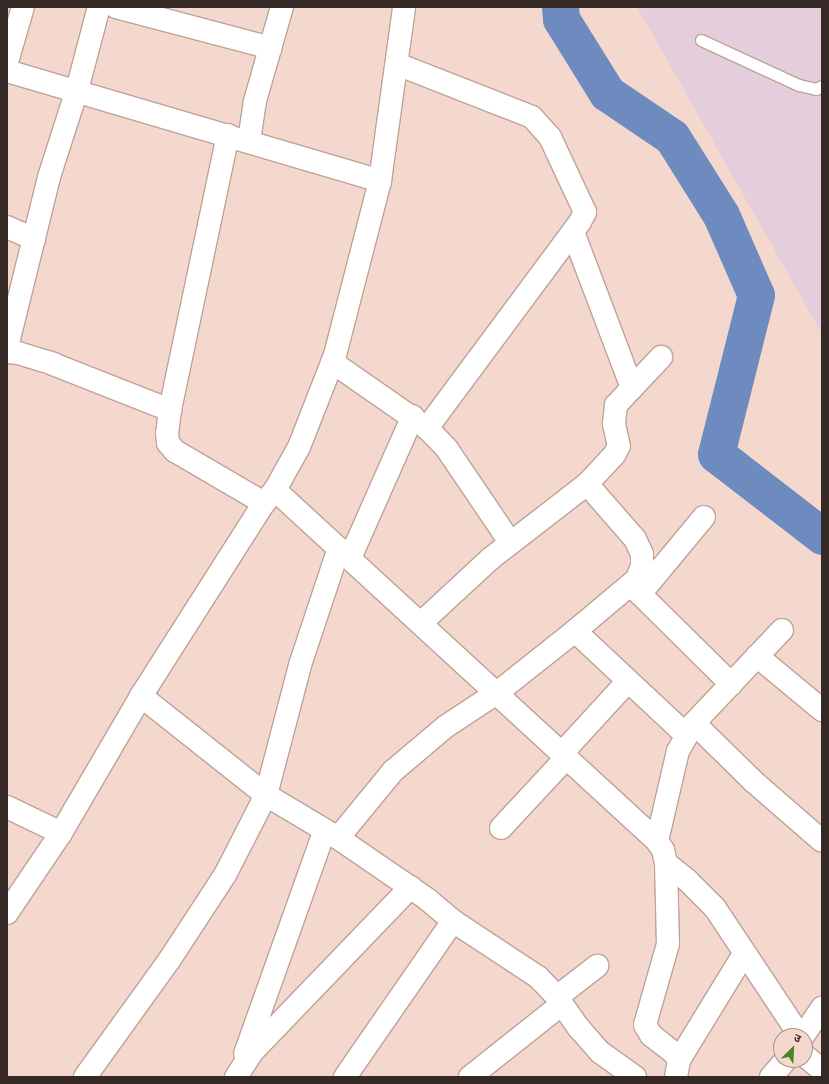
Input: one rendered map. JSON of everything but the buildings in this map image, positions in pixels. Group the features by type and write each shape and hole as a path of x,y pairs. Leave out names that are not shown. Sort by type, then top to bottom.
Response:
{"street":[{"path":"7,62 23,7"},
{"path":"7,347 49,177 77,90 99,7"},
{"path":"116,7 179,15 271,48"},
{"path":"249,141 255,101 282,7"},
{"path":"7,912 61,833 142,696 299,447 332,362 380,181 404,7"},
{"path":"85,1077 170,959 225,875 266,795 300,665 345,553 420,422 573,232 585,212 583,202 542,126 532,117 396,64"},
{"path":"7,70 380,181"},
{"path":"228,135 170,410 166,433 168,443 175,451 269,496 345,553 498,692 657,841 663,850 666,863 668,944 645,1025 652,1035 674,1052 677,1068"},
{"path":"7,227 34,239"},
{"path":"573,232 632,388"},
{"path":"7,352 18,353 53,364 170,410"},
{"path":"421,623 510,542 587,484 614,455 619,446 613,413 616,405 661,357"},
{"path":"332,362 420,422 447,449 510,542"},
{"path":"587,484 635,539 642,554 642,566 636,590"},
{"path":"237,1073 331,835 393,771 445,727 498,692 575,631 636,590 704,518"},
{"path":"636,590 731,684"},
{"path":"657,841 678,750 690,729 782,630"},
{"path":"575,631 628,681 690,729 822,841"},
{"path":"757,656 822,710"},
{"path":"501,828 628,681"},
{"path":"142,696 266,795 411,887 453,921 513,959 538,977 560,1000 579,1028 600,1052 625,1074"},
{"path":"7,807 61,833"},
{"path":"666,863 707,899 795,1028"},
{"path":"237,1073 252,1052 411,887"},
{"path":"345,1077 453,921"},
{"path":"677,1068 744,954"},
{"path":"470,1077 560,1000 597,966"},
{"path":"808,1028 822,1008"},
{"path":"813,1063 822,1070"},
{"path":"771,1077 779,1068"}],"lane":[{"path":"701,40 799,85 816,89 822,86"}],"shaded area":[{"path":"637,7 822,7 822,334"}],"waterway":[{"path":"560,7 561,19 607,93 672,137 721,215 756,295 716,454 822,536"}]}
